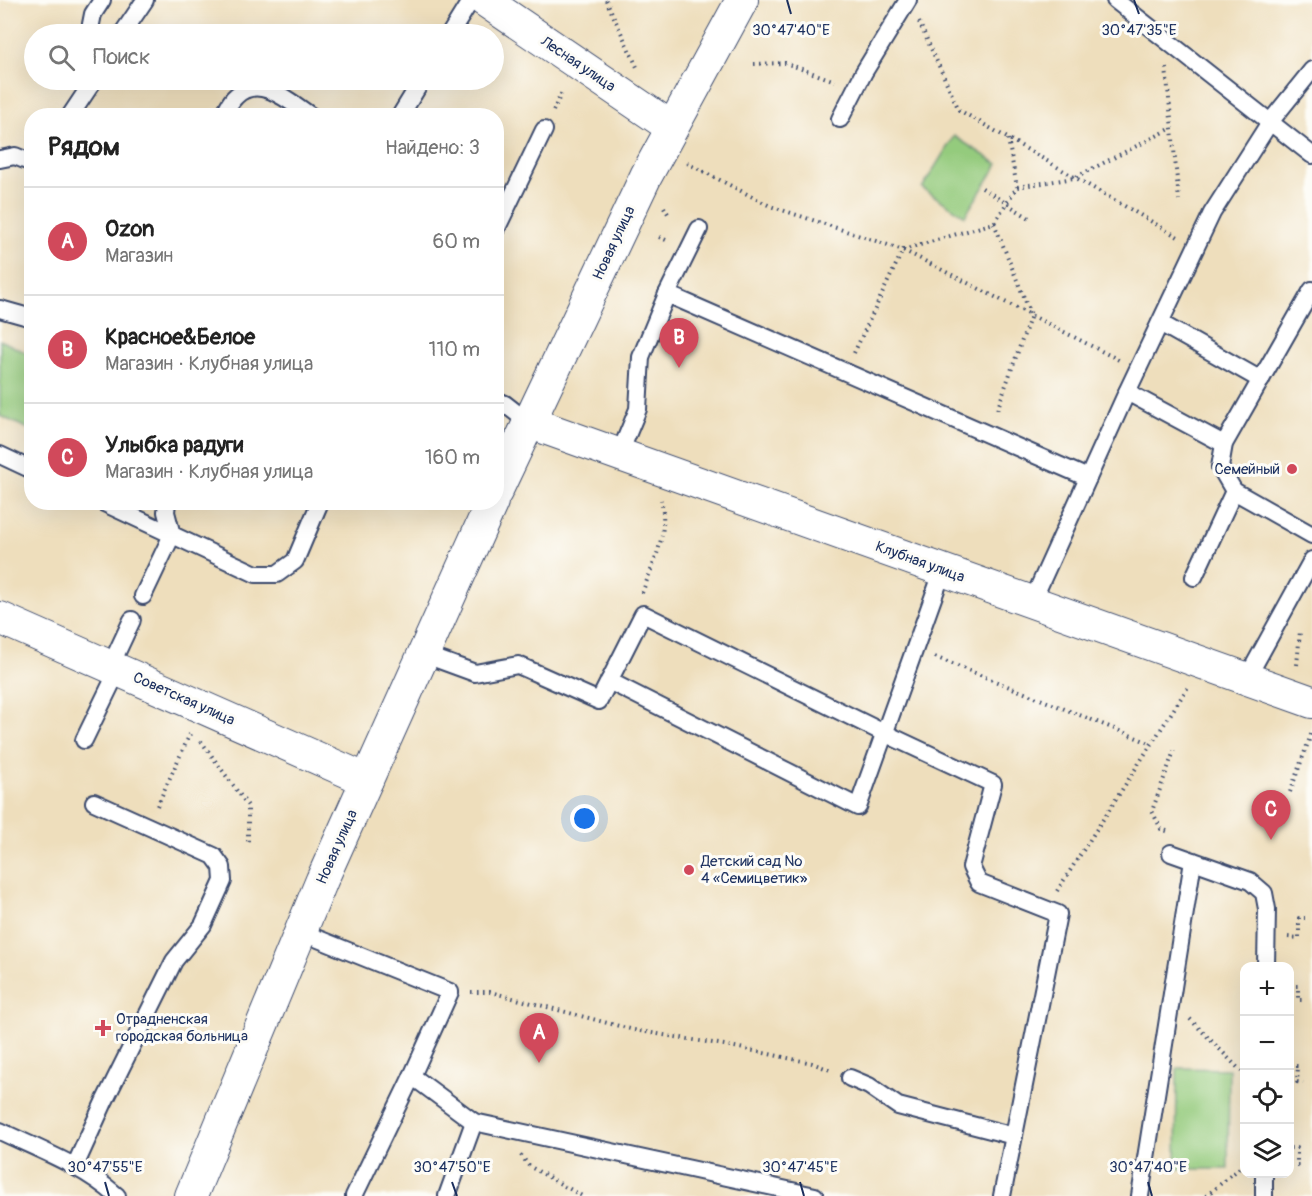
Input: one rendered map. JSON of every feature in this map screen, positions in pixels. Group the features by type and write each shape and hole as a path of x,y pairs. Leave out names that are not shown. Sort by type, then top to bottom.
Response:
{"street":[{"name":"Лесная улица","path":"484,0 577,63 660,130"},
{"name":"Новая улица","path":"504,474 660,130 742,0"},
{"name":"Клубная улица","path":"528,422 1312,702"},
{"name":"Новая улица","path":"191,1196 301,932 488,510"},
{"name":"Советская улица","path":"0,618 367,780"}],"lane":[{"path":"91,24 93,14 102,0"},
{"path":"129,24 145,0"},
{"path":"456,24 471,0"},
{"path":"840,119 908,0"},
{"path":"1115,0 1312,155"},
{"path":"1032,602 1127,392 1212,213 1270,122 1312,70"},
{"path":"75,108 87,90"},
{"path":"228,108 236,96 245,90"},
{"path":"270,90 298,108"},
{"path":"405,108 416,90"},
{"path":"504,213 544,130"},
{"path":"0,159 15,156 24,160"},
{"path":"619,455 638,409 641,357 667,294 699,229"},
{"path":"1312,290 1224,444 1220,467 1234,491 1312,535"},
{"path":"667,294 1088,478"},
{"path":"0,309 24,316"},
{"path":"1160,323 1261,380"},
{"path":"1127,392 1224,444"},
{"path":"504,404 528,422"},
{"path":"0,455 24,466"},
{"path":"1194,578 1234,491"},
{"path":"119,510 256,574 277,574 295,561 317,510"},
{"path":"142,596 172,535 166,510"},
{"path":"1247,678 1312,560"},
{"path":"609,681 858,807 943,570"},
{"path":"423,654 476,673 518,665 599,701 643,615 993,784 971,867 979,884 1058,914 1002,1196"},
{"path":"84,740 132,620"},
{"path":"75,1166 174,961 203,925 223,881 222,867 214,856 94,802"},
{"path":"1171,853 1250,881 1264,893 1267,909 1266,962"},
{"path":"1140,1196 1193,861"},
{"path":"301,932 450,992 354,1196"},
{"path":"412,1076 474,1122 814,1196"},
{"path":"850,1078 869,1086 898,1106 1014,1136"},
{"path":"447,1196 474,1122"},
{"path":"0,1131 75,1166 101,1182 117,1196"},
{"path":"1264,1178 1264,1196"}],"path":[{"path":"606,0 650,95 660,130 770,206 903,250 1138,370"},
{"path":"918,20 959,110 1196,247"},
{"path":"1163,37 1179,200"},
{"path":"544,130 577,63"},
{"path":"754,64 784,63 856,88"},
{"path":"1017,187 1074,178 1172,128"},
{"path":"844,372 903,250 994,223 1017,187 1008,139"},
{"path":"982,188 1031,219"},
{"path":"988,434 1032,315 994,223"},
{"path":"643,615 641,596 662,539 663,508 651,466"},
{"path":"913,649 1152,744"},
{"path":"1045,909 1190,684"},
{"path":"148,826 193,729"},
{"path":"1290,792 1312,731"},
{"path":"200,738 249,806 248,842"},
{"path":"1174,751 1152,811 1161,829 1177,835 1193,861"},
{"path":"1299,938 1299,918 1305,918"},
{"path":"1294,986 1298,986 1298,1000 1304,1000"},
{"path":"450,992 490,992 634,1030 812,1063 850,1078"},
{"path":"1171,1000 1241,1070"},
{"path":"1294,1066 1298,1066 1297,1082 1303,1083"},
{"path":"499,1127 530,1166 582,1196"},
{"path":"1294,1148 1297,1148 1297,1165 1302,1165"},
{"path":"1206,1196 1240,1168"}],"green space":[{"path":"954,136 998,164 965,216 922,188"},
{"path":"0,340 24,352 24,427 0,416"},
{"path":"1177,1068 1229,1069 1228,1169 1176,1169"}],"place":[{"name":"Красное&Белое","path":"679,368"},
{"name":"Семейный","path":"1292,469"},
{"name":"Улыбка радуги","path":"1271,840"},
{"name":"Детский сад № 4 «Семицветик»","path":"689,870"},
{"name":"Отрадненская городская больница","path":"103,1028"},
{"name":"Ozon","path":"539,1063"}]}
